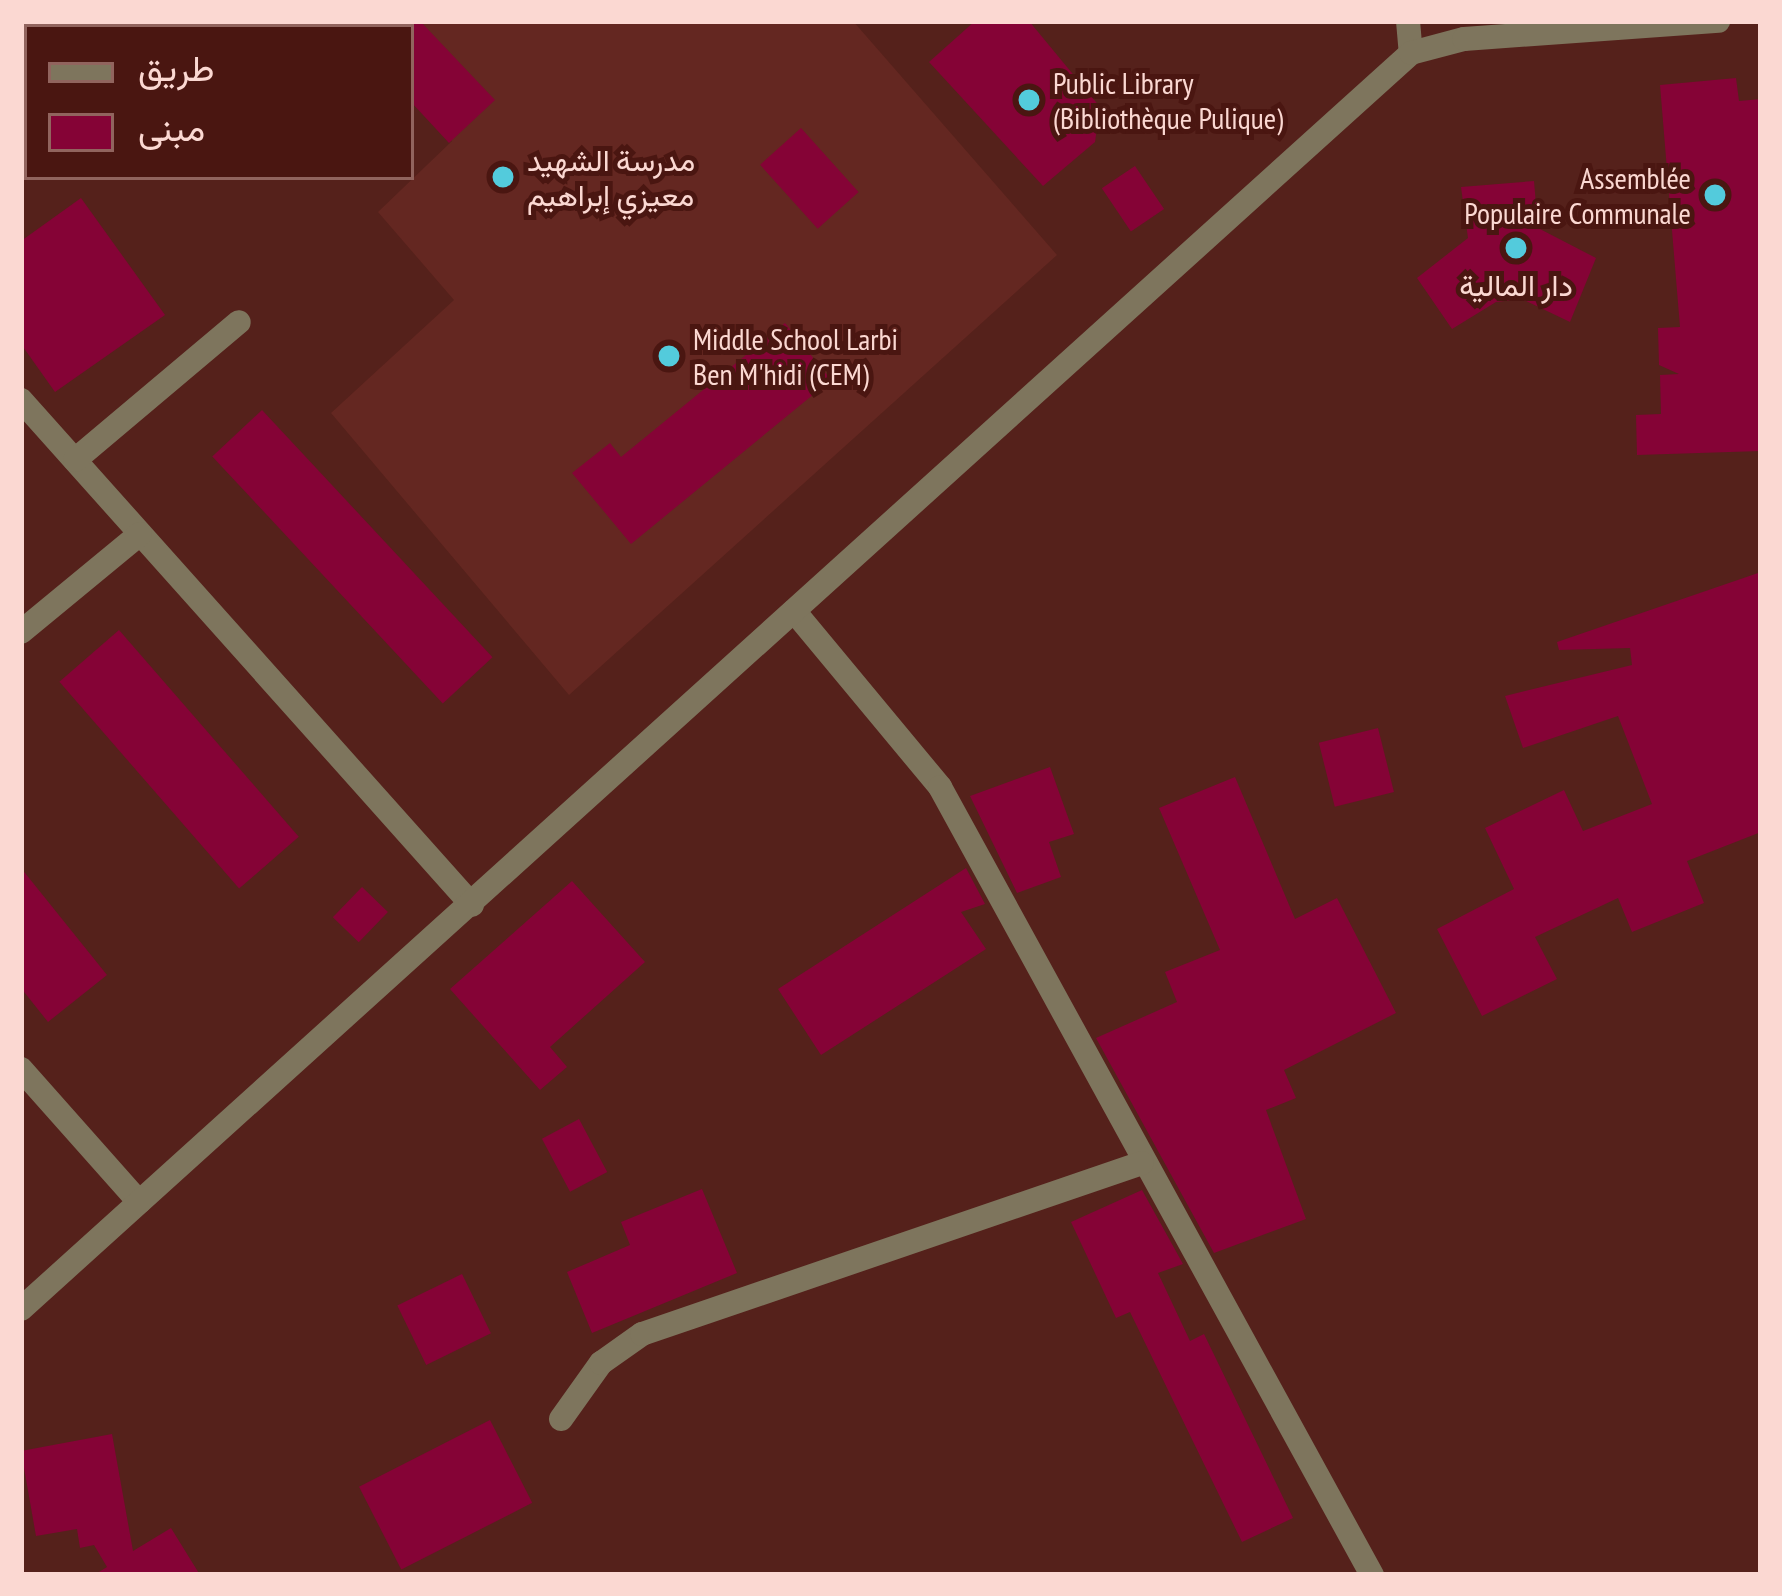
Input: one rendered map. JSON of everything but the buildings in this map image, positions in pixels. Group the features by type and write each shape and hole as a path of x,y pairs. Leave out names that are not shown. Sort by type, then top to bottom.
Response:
{"street":[{"path":"1408,21 1411,52"},
{"path":"21,1309 1411,52 1464,39 1718,21"},
{"path":"75,460 238,322"},
{"path":"21,400 472,905"},
{"path":"21,632 140,534"},
{"path":"794,611 940,787 1142,1163 1372,1575"},
{"path":"21,1069 139,1202"},
{"path":"561,1419 601,1363 642,1334 1142,1163"}],"shaded area":[{"name":"Middle School Larbi Ben M'hidi (CEM)","path":"352,21 853,21 1057,255 569,695 331,413 454,300 378,212 452,141 414,95 414,24"}],"place":[{"name":"Public Library (Bibliothèque Pulique)","path":"1029,100"},
{"name":"مدرسة الشهيد معيزي إبراهيم","path":"503,177"},
{"name":"Assemblée Populaire Communale","path":"1715,195"},
{"name":"دار المالية","path":"1516,248"},
{"name":"Middle School Larbi Ben M'hidi (CEM)","path":"669,356"}]}
